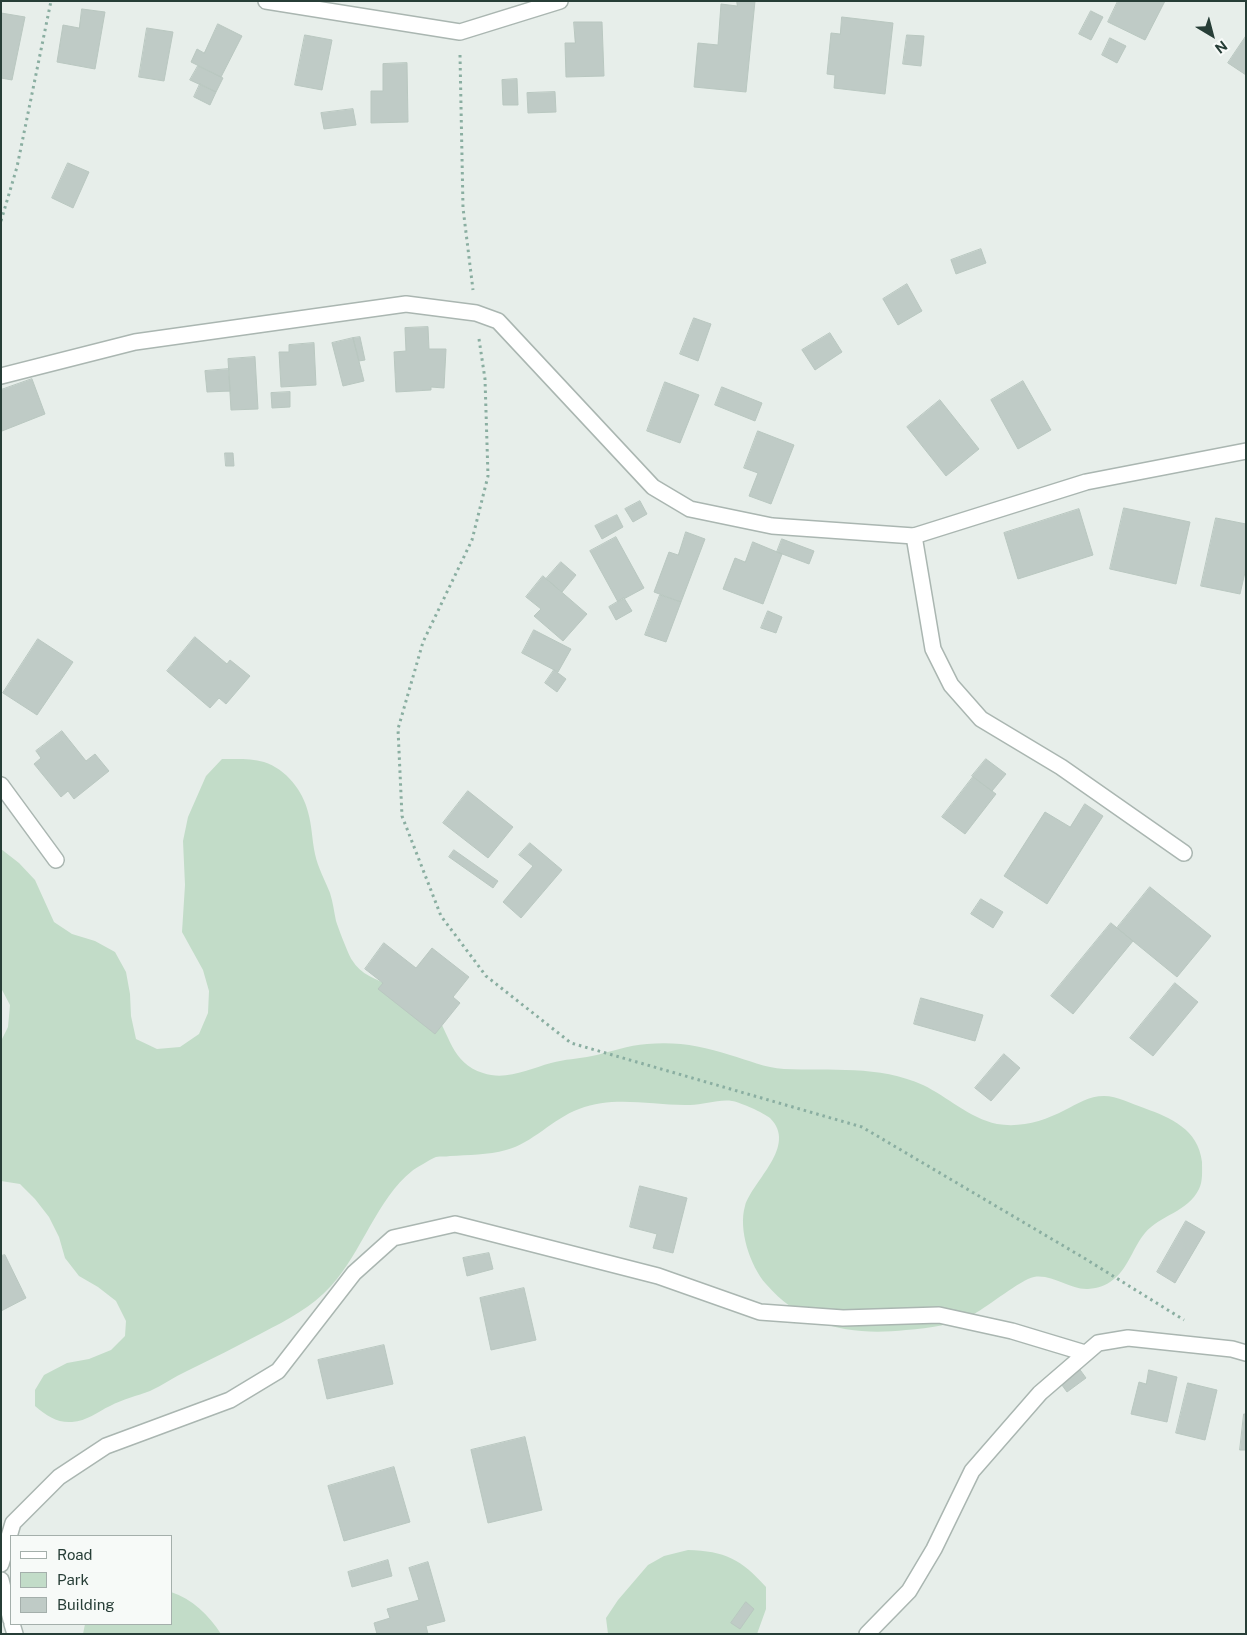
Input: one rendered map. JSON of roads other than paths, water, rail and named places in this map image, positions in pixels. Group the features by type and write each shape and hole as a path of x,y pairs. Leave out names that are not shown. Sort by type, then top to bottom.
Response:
{"street":[{"path":"266,1 460,32 560,1"},
{"path":"1,376 135,342 406,304 476,313 498,321 653,487 690,509 772,526 914,536 1086,482 1246,452"},
{"path":"914,536 933,649 951,685 981,718 1061,767 1184,852"},
{"path":"1,785 56,860"},
{"path":"1,1564 12,1523 59,1477 106,1446 230,1400 278,1370 354,1273 393,1238 455,1224 658,1276 760,1312 843,1318 939,1315 1012,1331 1085,1353"},
{"path":"868,1634 909,1591 934,1549 972,1471 1040,1393 1098,1343 1128,1338 1232,1349 1246,1353"},
{"path":"1,1580 10,1614"}]}
